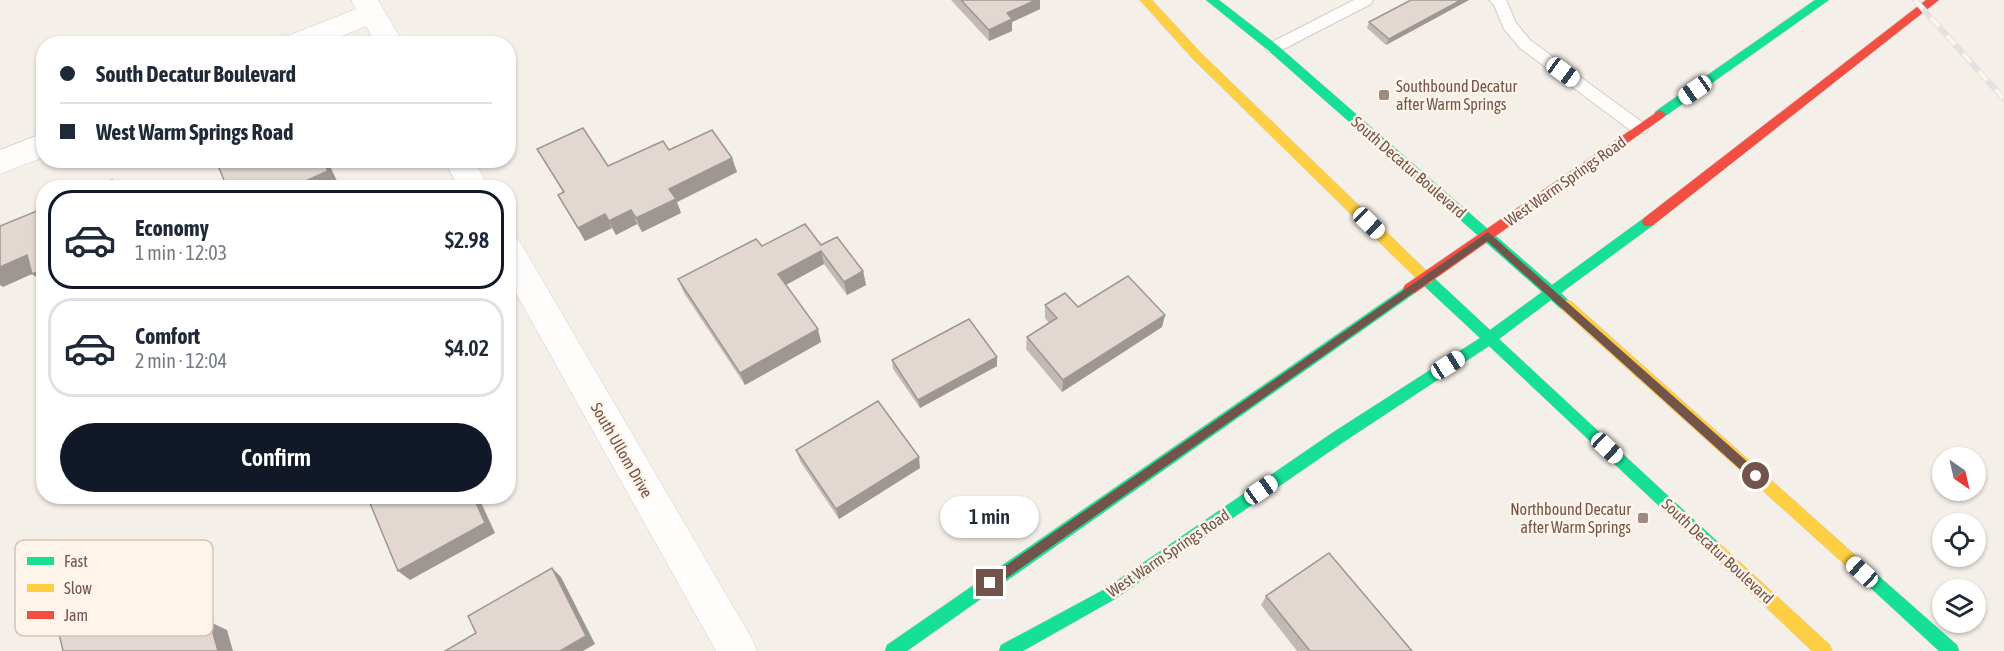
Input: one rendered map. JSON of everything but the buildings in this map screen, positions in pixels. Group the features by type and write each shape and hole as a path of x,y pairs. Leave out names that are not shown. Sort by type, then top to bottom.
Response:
{"main road":[{"name":"South Decatur Boulevard","path":"1146,0 1197,56 1426,279 1824,651"},
{"name":"South Decatur Boulevard","path":"1212,0 1273,48 1488,235 1951,651"},
{"name":"West Warm Springs Road","path":"893,651 1823,0"},
{"name":"West Warm Springs Road","path":"1007,651 1110,594 1337,438 1553,294 1933,0"}],"street":[{"path":"311,36 368,7 385,36"},
{"path":"0,162 36,147"},
{"name":"South Ullom Drive","path":"516,263 737,651"}],"lane":[{"path":"1273,48 1366,0"},
{"path":"1496,0 1509,25 1525,44 1640,129"}],"railway":[{"path":"1915,0 2004,99"}],"traffic: fast":[{"path":"1212,0 1273,48 1567,306"},
{"path":"1660,114 1823,0"},
{"path":"1007,651 1110,594 1337,438 1490,338 1648,222"},
{"path":"1426,279 1714,548"},
{"path":"893,651 1410,289"},
{"path":"1868,576 1951,651"}],"traffic: slow":[{"path":"1146,0 1197,56 1426,279"},
{"path":"1567,306 1868,576"},
{"path":"1714,548 1824,651"}],"traffic: jam":[{"path":"1648,222 1933,0"},
{"path":"1410,289 1660,114"}],"place":[{"name":"Southbound Decatur after Warm Springs","path":"1384,95"},
{"name":"Northbound Decatur after Warm Springs","path":"1643,518"}],"route":[{"path":"990,583 1488,235 1756,476"}]}
